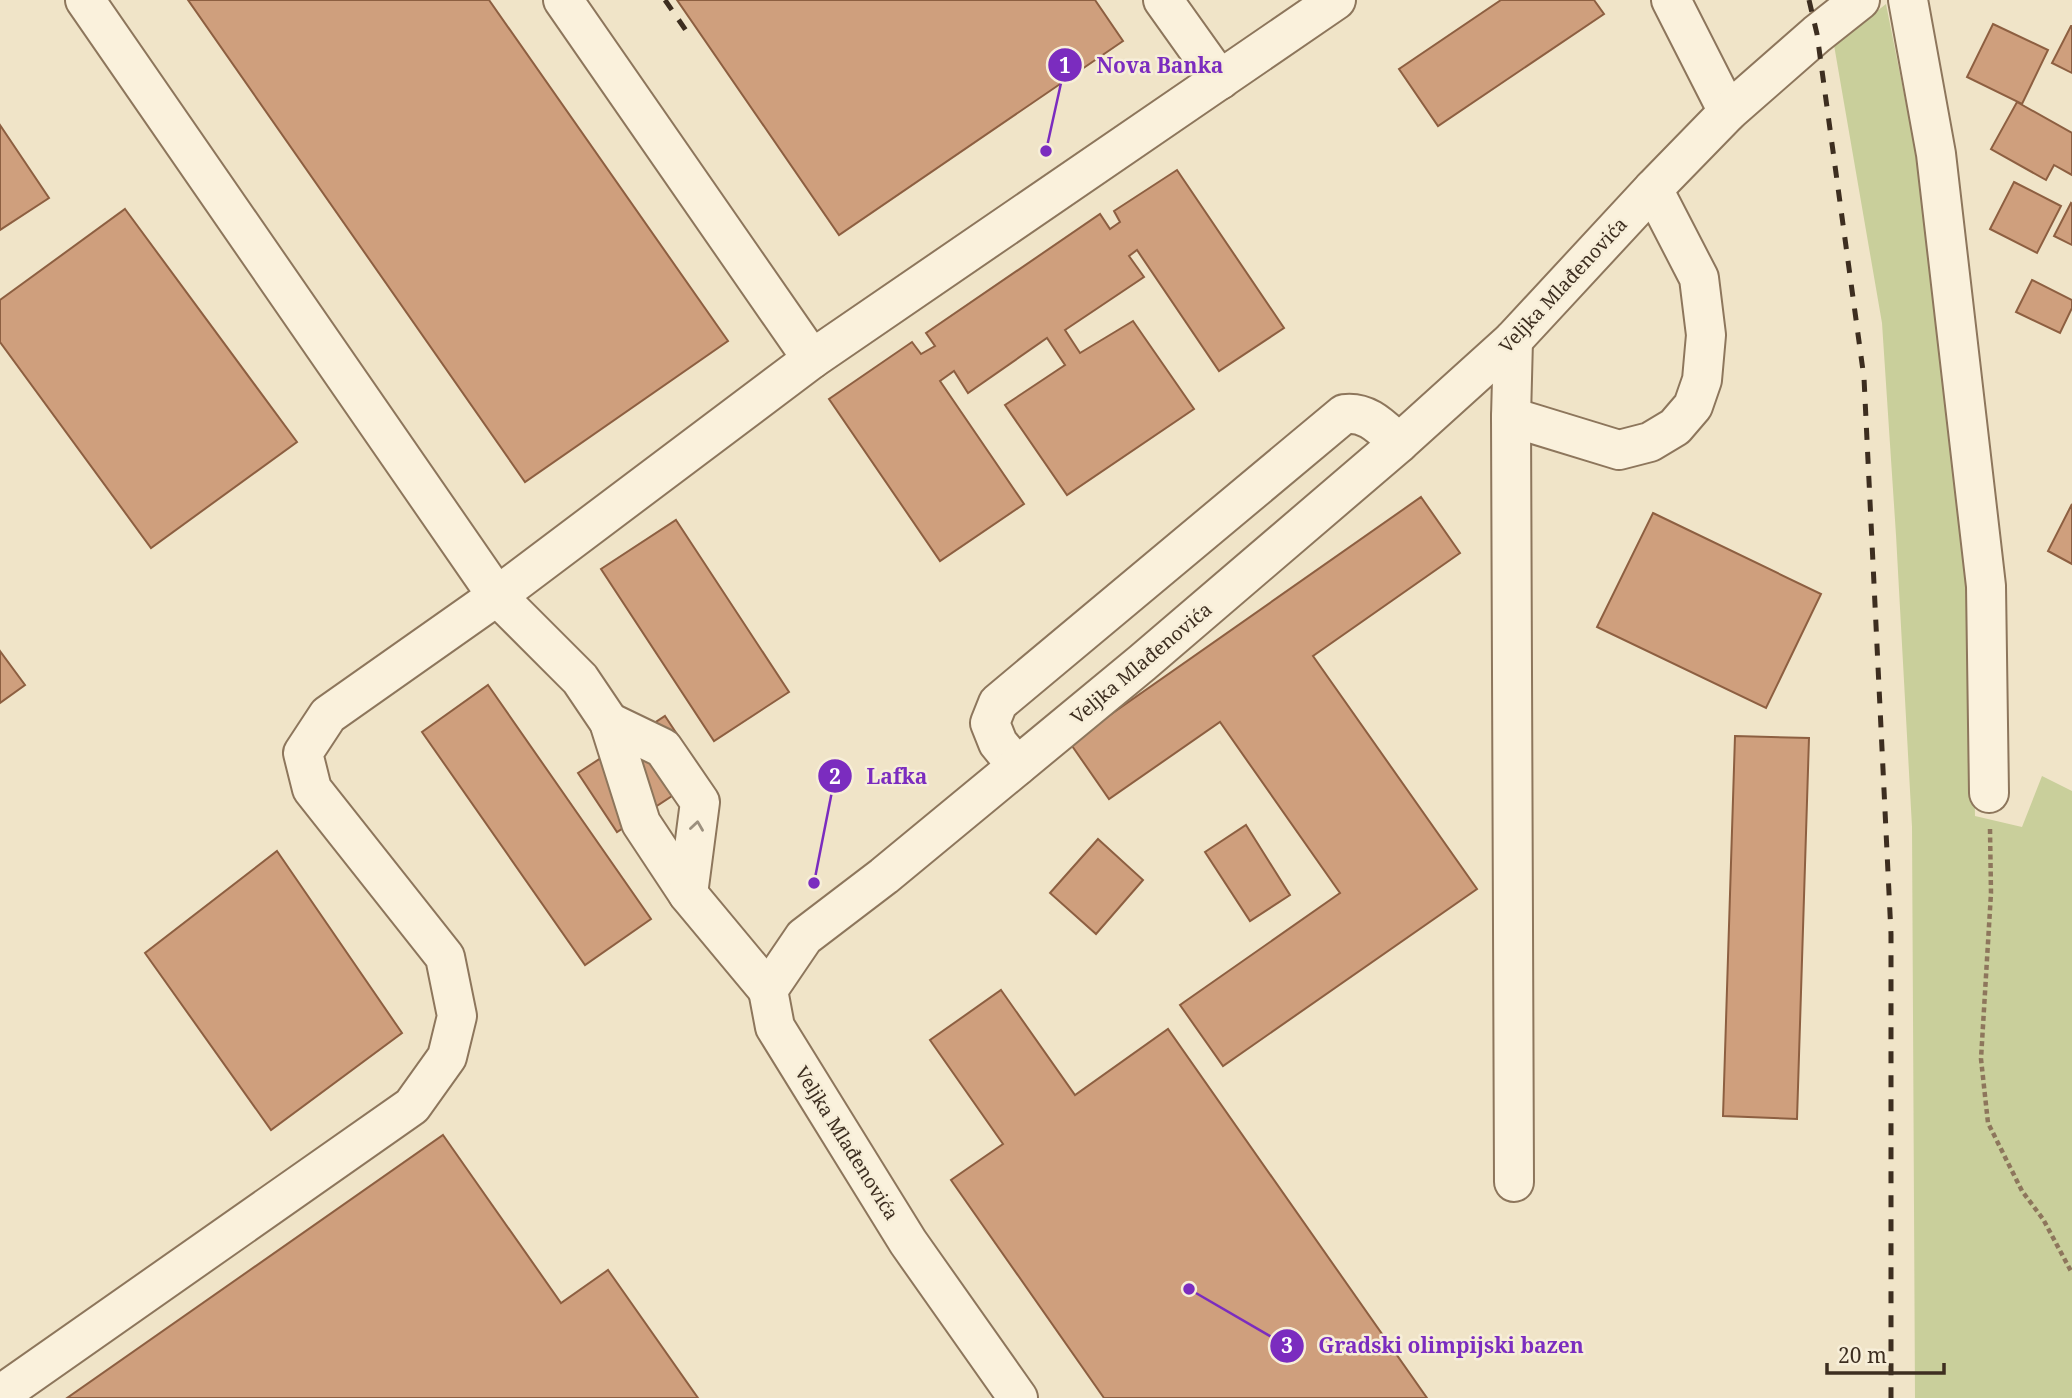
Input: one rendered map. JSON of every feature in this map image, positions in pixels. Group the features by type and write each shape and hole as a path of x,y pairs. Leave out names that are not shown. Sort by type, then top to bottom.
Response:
{"street":[{"path":"85,0 497,596 580,679 609,722 641,823 688,894 768,990"},
{"path":"563,0 813,359"},
{"path":"1163,0 1220,80"},
{"path":"0,1395 412,1106 447,1057 457,1016 445,957 312,789 303,753 328,715 497,596 813,359 1336,0"},
{"path":"1671,0 1728,112"},
{"name":"Veljka Mlađenovića","path":"1018,1398 908,1242 775,1027 768,990 804,937 884,876 1163,645 1399,443 1513,340 1728,112 1860,0"},
{"path":"1908,0 1936,154 1986,586 1989,793"},
{"path":"1511,417 1619,450 1650,442 1675,428 1693,406 1702,380 1706,335 1699,278 1653,189"},
{"path":"1513,340 1514,1182"},
{"path":"1017,766 998,743 990,723 998,704 1344,414 1356,412 1369,418 1399,443"},
{"path":"609,722 663,748 700,802 688,894"}],"path":[{"path":"1989,793 1991,892 1982,1059 1988,1123 2022,1191 2043,1219 2072,1273"}],"green space":[{"path":"1886,4 1925,199 1970,549 1975,816 2022,827 2042,776 2072,791 2072,1398 1915,1398 1912,827 1896,535 1882,323 1834,45"}],"building":[{"path":"188,0 489,0 728,341 525,482"},
{"path":"677,0 1095,0 1123,41 839,235"},
{"path":"1501,0 1594,0 1604,14 1438,126 1399,69"},
{"path":"1993,24 2048,50 2022,104 1967,77"},
{"path":"2072,26 2072,73 2052,63"},
{"path":"2017,102 2072,133 2072,175 2054,165 2046,180 1991,149"},
{"path":"0,125 49,198 0,230"},
{"path":"1177,170 1284,328 1219,371 1137,250 1129,256 1144,277 1065,330 1080,353 1133,321 1194,409 1067,495 1005,405 1065,365 1047,338 968,393 954,371 940,381 1024,504 940,561 829,399 912,342 921,354 935,346 926,333 1100,214 1110,229 1120,222 1114,211"},
{"path":"2014,182 2061,206 2037,253 1990,229"},
{"path":"2072,204 2072,245 2054,236"},
{"path":"125,209 297,442 151,548 0,342 0,300"},
{"path":"2032,280 2072,300 2072,308 2060,333 2016,312"},
{"path":"1421,497 1460,553 1313,656 1477,889 1223,1066 1180,1005 1340,893 1220,722 1109,799 1070,743"},
{"path":"2072,504 2072,564 2048,551"},
{"path":"1653,513 1821,594 1766,708 1597,627"},
{"path":"676,520 789,692 714,741 601,569"},
{"path":"0,651 25,685 0,703"},
{"path":"488,685 651,919 585,965 422,732"},
{"path":"665,716 704,775 617,832 578,773"},
{"path":"1735,736 1809,738 1797,1119 1723,1116"},
{"path":"1246,825 1290,895 1250,921 1205,852"},
{"path":"1098,839 1143,880 1096,934 1050,893"},
{"path":"277,851 402,1033 271,1130 145,953"},
{"path":"1001,990 1075,1095 1168,1029 1427,1398 1104,1398 951,1180 1003,1144 930,1040"},
{"path":"443,1135 561,1303 608,1270 698,1398 67,1398"}],"railway":[{"path":"665,0 687,32"},
{"path":"1809,0 1817,34 1864,378 1891,934 1891,1398"}],"place":[{"name":"Nova Banka","path":"1046,151"},
{"name":"Lafka","path":"814,883"},
{"name":"Gradski olimpijski bazen","path":"1189,1289"}]}
